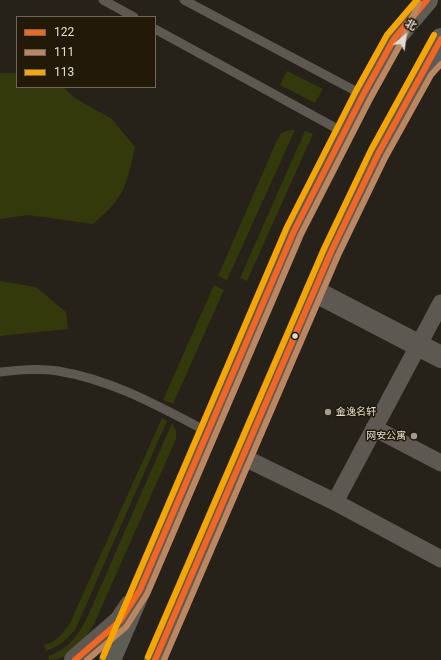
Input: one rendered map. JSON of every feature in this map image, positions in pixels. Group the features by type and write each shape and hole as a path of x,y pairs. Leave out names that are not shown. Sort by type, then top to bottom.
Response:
{"main road":[{"path":"110,660 294,231 362,95 394,39 412,0"},
{"path":"394,39 427,0"},
{"path":"155,660 314,291 378,154 441,39"},
{"path":"424,70 441,52"},
{"path":"314,291 441,357"},
{"path":"74,660 120,621 140,590"}],"street":[{"path":"335,502 441,303"},
{"path":"374,428 441,463"},
{"path":"242,457 335,502 441,559"}],"lane":[{"path":"103,0 132,16"},
{"path":"184,0 362,95"},
{"path":"156,30 343,132"},
{"path":"0,372 58,367 119,387 208,432"}],"green space":[{"path":"287,71 323,89 315,103 280,85"},
{"path":"0,73 16,73 16,88 64,88 75,98 112,119 135,147 123,190 112,206 93,224 28,215 0,219"},
{"path":"295,130 227,280 218,276 277,140 281,133"},
{"path":"305,131 313,134 247,281 240,278"},
{"path":"0,281 36,287 66,312 68,329 0,336"},
{"path":"214,285 224,290 173,404 163,400"},
{"path":"162,418 167,421 76,628 63,642 46,651 44,645 53,642 62,634 70,623"},
{"path":"172,423 176,430 176,439 95,622 87,636 71,653 64,657 49,660 48,656 61,650 76,637 87,618"}],"transit line":[{"name":"113","path":"103,657 287,227 356,91 387,35 417,0"},
{"name":"122","path":"75,660 120,621 140,590 294,231 363,95 394,39 427,0"},
{"name":"111","path":"87,660 126,627 147,594 301,234 370,99 401,43 419,3"},
{"name":"113","path":"148,657 324,249 371,150 434,35"},
{"name":"122","path":"155,660 331,252 378,154 441,39"},
{"name":"111","path":"164,660 338,255 385,158 431,75 441,64"}],"place":[{"name":"金逸名轩","path":"328,412"},
{"name":"网安公寓","path":"414,436"}]}
